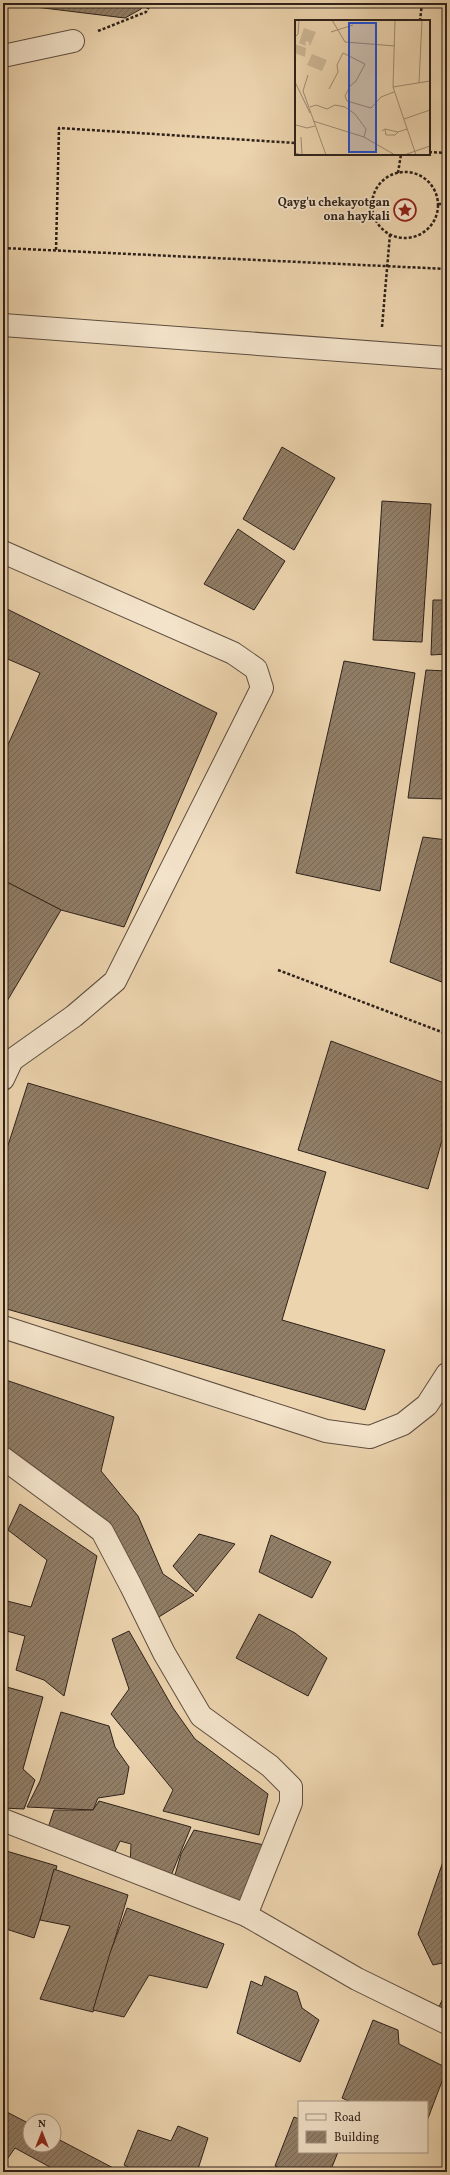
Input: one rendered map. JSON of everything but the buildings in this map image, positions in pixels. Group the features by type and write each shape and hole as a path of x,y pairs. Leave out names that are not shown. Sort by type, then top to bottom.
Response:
{"street":[{"path":"3,56 74,41"},
{"path":"3,325 447,358"},
{"path":"3,552 233,653 256,669 262,688 115,981 74,1016 12,1060 3,1079"},
{"path":"3,1327 326,1431 370,1437 403,1424 428,1405 447,1374"},
{"path":"3,1458 102,1531 164,1653 201,1716 270,1766 290,1787 291,1803 246,1915"},
{"path":"3,1820 246,1915 357,1979 447,2023"}],"path":[{"path":"74,41 146,12 151,3"},
{"path":"420,20 422,3"},
{"path":"56,250 59,128 295,143"},
{"path":"430,152 447,153"},
{"path":"398,173 401,155"},
{"path":"398,173 410,173 421,176 430,183 436,193 438,204 436,215 431,225 422,233 412,237 401,238 390,234 381,227 375,217 372,206 374,195 379,185 388,177 398,173"},
{"path":"438,204 447,204"},
{"path":"380,353 390,234"},
{"path":"3,248 447,269"},
{"path":"278,970 447,1034"}],"place":[{"name":"Qayg'u chekayotgan ona haykali","path":"405,210"}]}
